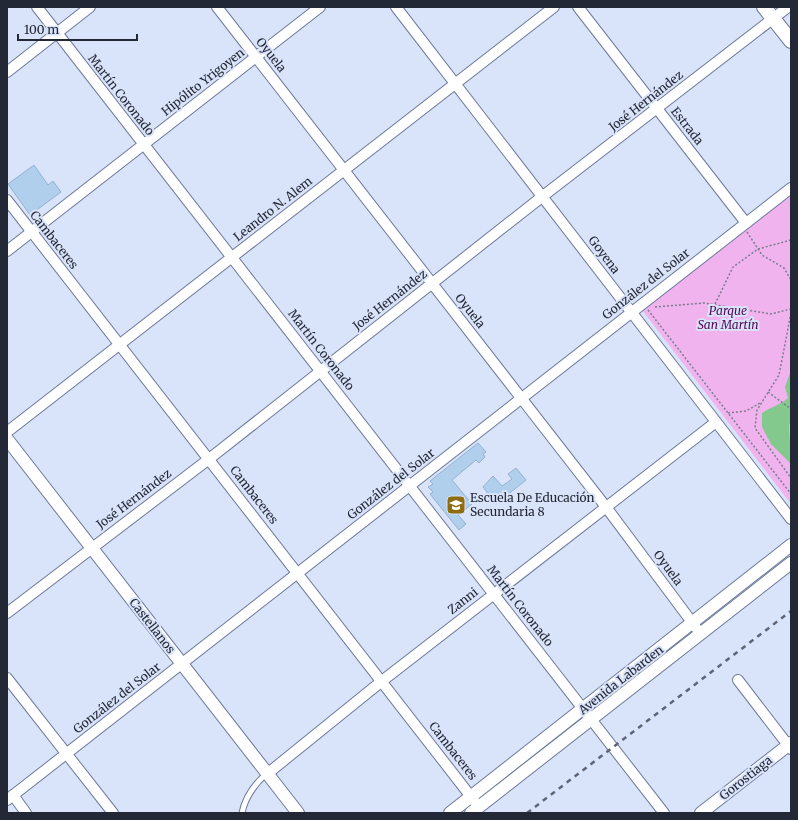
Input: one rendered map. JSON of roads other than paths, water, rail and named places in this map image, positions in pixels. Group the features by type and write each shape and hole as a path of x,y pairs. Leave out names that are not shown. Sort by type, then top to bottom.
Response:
{"main road":[{"path":"764,7 791,41"}],"street":[{"name":"Martín Coronado","path":"37,7 664,813"},
{"path":"7,72 90,7"},
{"name":"Oyuela","path":"217,7 522,398 606,507 696,628"},
{"name":"Hipólito Yrigoyen","path":"7,251 320,7"},
{"name":"Goyena","path":"396,7 791,519"},
{"name":"Leandro N. Alem","path":"7,432 554,7"},
{"name":"Estrada","path":"578,7 745,225"},
{"name":"José Hernández","path":"7,613 209,459 320,370 788,7"},
{"name":"González del Solar","path":"10,798 791,188"},
{"name":"Cambaceres","path":"7,200 472,796 475,810"},
{"name":"Zanni","path":"267,774 382,681 716,422"},
{"name":"Castellanos","path":"7,439 298,813"},
{"name":"Avenida Labarden","path":"475,810 587,714 696,628 791,545"},
{"name":"Avenida Labarden","path":"696,628 791,563"},
{"path":"7,678 113,813"},
{"path":"738,680 790,746"},
{"name":"Avenida Labarden","path":"450,813 587,714"},
{"name":"Gorostiaga","path":"701,813 790,746"},
{"path":"10,798 26,813"}],"lane":[{"path":"242,813 243,806 256,783 267,774"}],"railway":[{"path":"527,813 791,611"}],"place":[{"name":"Escuela De Educación Secundaria 8","path":"456,505"}],"park label":[{"name":"Parque San Martín","path":"728,318"}]}
